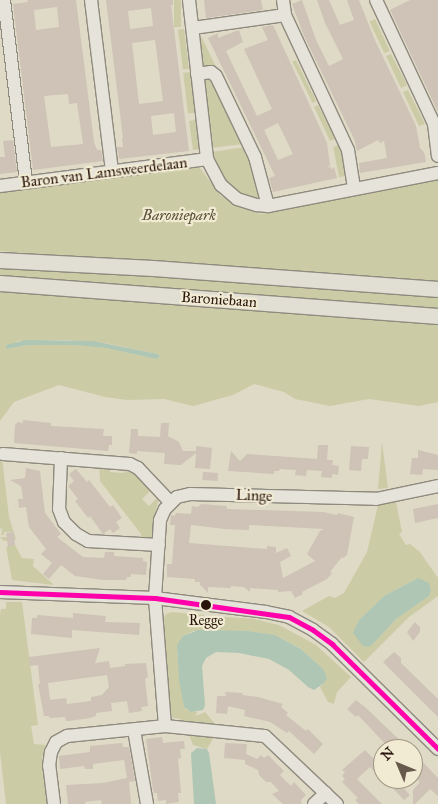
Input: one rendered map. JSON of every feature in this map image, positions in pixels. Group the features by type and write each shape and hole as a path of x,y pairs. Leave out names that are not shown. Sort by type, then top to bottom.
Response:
{"main road":[{"name":"Baroniebaan","path":"0,260 153,268 438,289"},
{"name":"Baroniebaan","path":"0,283 438,316"}],"street":[{"path":"4,0 26,182"},
{"path":"91,0 112,172"},
{"path":"189,0 207,159 222,185 229,192 246,202 268,206 354,187 438,173"},
{"path":"282,0 285,15 348,150 354,187"},
{"path":"376,0 434,124 438,156"},
{"path":"192,28 285,15"},
{"path":"197,74 211,72 216,76 255,158 268,206"},
{"name":"Baron van Lamsweerdelaan","path":"0,186 207,159"},
{"path":"3,454 130,464 138,468 171,503 165,509 160,520 155,598 165,726"},
{"path":"61,458 58,509 64,522 76,534 88,541 159,545"},
{"name":"Linge","path":"171,503 177,497 190,494 376,499 438,486"},
{"path":"0,592 155,598 266,612 288,618 313,630 332,644 438,750"},
{"path":"54,804 49,766 51,752 56,742 67,736 165,726 265,736 338,804"},
{"path":"134,730 147,804"},
{"path":"314,804 326,793"}],"green space":[{"path":"174,0 181,0 181,27 174,27"},
{"path":"375,19 390,51 384,53 370,22"},
{"path":"184,29 189,69 183,69 178,30"},
{"path":"202,38 218,71 203,69 199,39"},
{"path":"391,54 407,85 401,88 386,56"},
{"path":"296,60 316,101 313,103 292,62"},
{"path":"190,72 195,113 188,114 183,73"},
{"path":"210,76 243,144 211,148 203,83 204,78"},
{"path":"408,90 425,124 419,126 403,92"},
{"path":"318,105 335,139 330,141 314,107"},
{"path":"196,120 198,142 203,149 193,150 189,121"},
{"path":"342,145 348,175 339,177 333,147"},
{"path":"245,147 252,162 259,196 257,199 237,192 224,180 212,152"},
{"name":"Baroniepark","path":"200,168 221,196 240,207 261,214 327,198 438,179 438,284 0,251 0,193"},
{"path":"0,265 438,294 438,311 0,278"},
{"path":"0,289 438,321 438,402 419,406 369,399 330,406 295,399 284,392 254,384 233,395 193,406 164,399 127,400 105,397 59,385 14,402 0,421","holes":["67,340 105,343 158,354 160,357 156,359 106,348 68,344 28,345 8,349 18,341"]},
{"path":"382,442 388,488 378,489"},
{"path":"0,457 2,457 9,517 16,539 4,541 0,537 14,538 13,532 4,532 4,535 1,535"},
{"path":"99,463 110,465 110,472 124,473 128,466 151,490 142,499 149,506 158,497 152,540 141,539 141,534 100,481"},
{"path":"396,502 402,532 399,534 406,545 410,544 420,552 438,578 438,596 409,617 364,662 329,627 302,611 329,596 335,598 344,593 367,552 378,505","holes":["416,579 431,590 429,596 396,619 372,645 359,620 384,596"]},
{"path":"15,545 22,558 34,559 33,566 54,585 12,580 6,547"},
{"path":"6,602 22,602 38,725 31,726 34,744 45,745 42,758 48,804 6,804 0,752 0,615 1,609 6,609"},
{"path":"172,612 204,615 204,617 210,618 211,616 254,619 279,625 316,645 351,677 337,692 334,704 328,702 320,687 324,683 323,669 300,648 277,636 248,631 193,631 183,636 177,651 184,707 187,710 197,712 196,716 205,712 216,725 181,722 181,719 173,718 170,711 163,621 166,614"},
{"path":"189,735 214,737 207,749 193,745"}],"shaded area":[{"path":"26,340 93,341 158,354 160,357 156,359 106,348 75,345 28,345 7,349 6,345"},
{"path":"418,578 429,583 431,590 429,596 396,619 372,645 368,647 363,646 353,633 359,620 384,596"},
{"path":"198,630 248,631 275,635 301,649 323,669 327,678 324,683 314,690 289,670 269,659 239,653 216,652 206,658 202,666 205,705 203,710 191,712 184,707 179,680 177,645 183,636"},
{"path":"197,748 207,749 209,753 216,804 194,804 191,753"}],"building":[{"path":"27,0 76,0 94,142 97,150 101,150 103,161 33,170 13,4 28,2","holes":["57,7 59,27 36,30 34,10","68,94 69,104 77,103 83,144 51,147 44,96"]},
{"path":"106,0 173,0 173,5 171,5 189,151 119,159 117,147 123,147","holes":["151,8 153,26 130,29 128,11","155,40 163,101 139,104 132,43","174,113 176,132 153,135 151,116"]},
{"path":"204,0 261,0 263,10 206,18"},
{"path":"302,0 316,40 329,66 343,59 325,23 317,0 329,0 340,25 354,20 347,0 359,0 374,38 416,126 420,148 424,152 426,162 360,173 359,163 387,158 384,141 380,143 378,140 357,151 355,141 304,36 292,4"},
{"path":"410,0 438,0 438,112 390,10"},
{"path":"273,25 327,143 330,165 328,168 331,167 332,170 334,167 337,178 273,192 269,178 275,176 208,38 218,33 218,38 239,30 243,42 226,51 257,116 272,109 244,49 268,40 262,27","holes":["278,123 293,154 278,160 264,130"]},
{"path":"13,140 17,172 0,174 0,157 5,157 3,141"},
{"path":"23,420 51,423 51,426 104,429 103,436 112,436 112,445 109,445 108,451 14,443 15,425 18,422 23,423"},
{"path":"161,423 169,423 168,436 179,442 183,451 196,451 196,446 212,448 210,469 195,468 196,453 181,465 164,464 165,453 137,451 137,454 129,453 131,429 138,429 138,436 160,437"},
{"path":"318,445 328,445 327,460 333,460 332,465 339,466 338,475 332,474 332,478 321,477 322,471 307,470 306,476 295,475 296,470 280,469 279,471 274,471 274,474 228,471 231,451 240,461 247,454 317,459"},
{"path":"351,446 369,447 368,459 362,459 361,471 349,470"},
{"path":"418,450 438,455 438,470 423,469 422,475 410,474 412,458 418,458"},
{"path":"26,468 40,471 45,513 61,534 57,537 83,557 104,558 105,552 114,552 114,556 143,558 143,561 147,562 146,575 131,574 131,577 127,577 126,580 103,580 75,576 61,565 49,579 43,574 52,563 41,554 46,549 29,527 26,507 19,508 18,499 23,499 21,486 10,480 25,478"},
{"path":"76,469 87,482 89,480 110,507 113,505 122,518 116,522 120,528 113,533 110,529 103,534 90,516 88,518 75,501 78,499 68,486 74,481 69,474"},
{"path":"203,472 218,473 217,481 202,480"},
{"path":"201,504 227,506 227,509 323,512 354,517 347,555 342,557 327,579 302,592 303,594 295,598 291,591 278,592 278,590 250,588 250,592 244,587 231,586 231,588 208,587 208,593 200,585 200,582 195,582 195,579 167,577 167,564 172,564 175,525 170,525 171,515 175,516 176,513 191,514 192,506 198,507","holes":["191,525 249,530 249,525 324,529 320,531 307,554 315,561 283,578 280,562 291,556 287,548 276,553 276,547 267,546 267,549 189,543"]},
{"path":"438,504 438,518 415,523 413,509"},
{"path":"14,532 15,545 8,547 6,533"},
{"path":"73,613 106,616 105,622 140,623 139,635 72,630 72,638 31,634 32,618 37,618 37,615 73,618"},
{"path":"415,622 420,627 420,632 413,641 407,632"},
{"path":"100,648 95,663 109,661 110,668 125,666 125,664 146,663 148,677 145,679 148,706 141,707 142,711 129,713 127,701 111,703 112,711 96,713 96,716 90,718 69,721 66,721 65,717 49,718 49,716 44,716 38,684 40,684 38,665 30,666 29,657","holes":["107,675 109,687 102,695 91,697 91,701 67,704 66,698 50,700 48,683"]},
{"path":"394,652 401,658 401,663 438,699 438,717 383,662"},
{"path":"225,692 243,693 242,695 283,704 281,707 288,713 286,715 306,731 308,729 323,744 314,754 289,731 287,733 270,722 244,716 245,710 228,706 227,714 216,713 217,696 226,696"},
{"path":"356,700 399,739 381,739 358,715 356,717 347,709"},
{"path":"162,737 163,743 184,741 185,749 180,749 181,758 178,759 181,793 178,793 179,802 166,804 166,800 158,801 157,793 154,793 153,790 146,739"},
{"path":"122,743 123,747 129,747 135,781 129,782 131,804 102,804 101,800 85,802 85,804 68,804 66,785 103,783 127,778 124,760 93,764 93,769 85,769 84,766 60,769 59,756 90,752 90,746"},
{"path":"225,743 247,744 246,754 257,759 261,755 264,758 268,755 284,771 280,775 291,786 294,782 306,795 301,800 302,804 283,804 272,794 279,791 271,782 266,782 259,775 258,770 245,764 245,760 224,758"},
{"path":"365,750 373,758 373,770 370,767 357,779 382,804 359,804 355,800 358,798 342,782 345,779 342,776 345,772 342,770"},
{"path":"423,762 438,778 438,796 430,789 413,804 413,790 423,789"},
{"path":"394,789 404,789 410,795 404,800"}],"transit line":[{"path":"0,592 155,598 289,617 313,630 332,644 438,749"}],"place":[{"name":"Regge","path":"206,605"}]}
